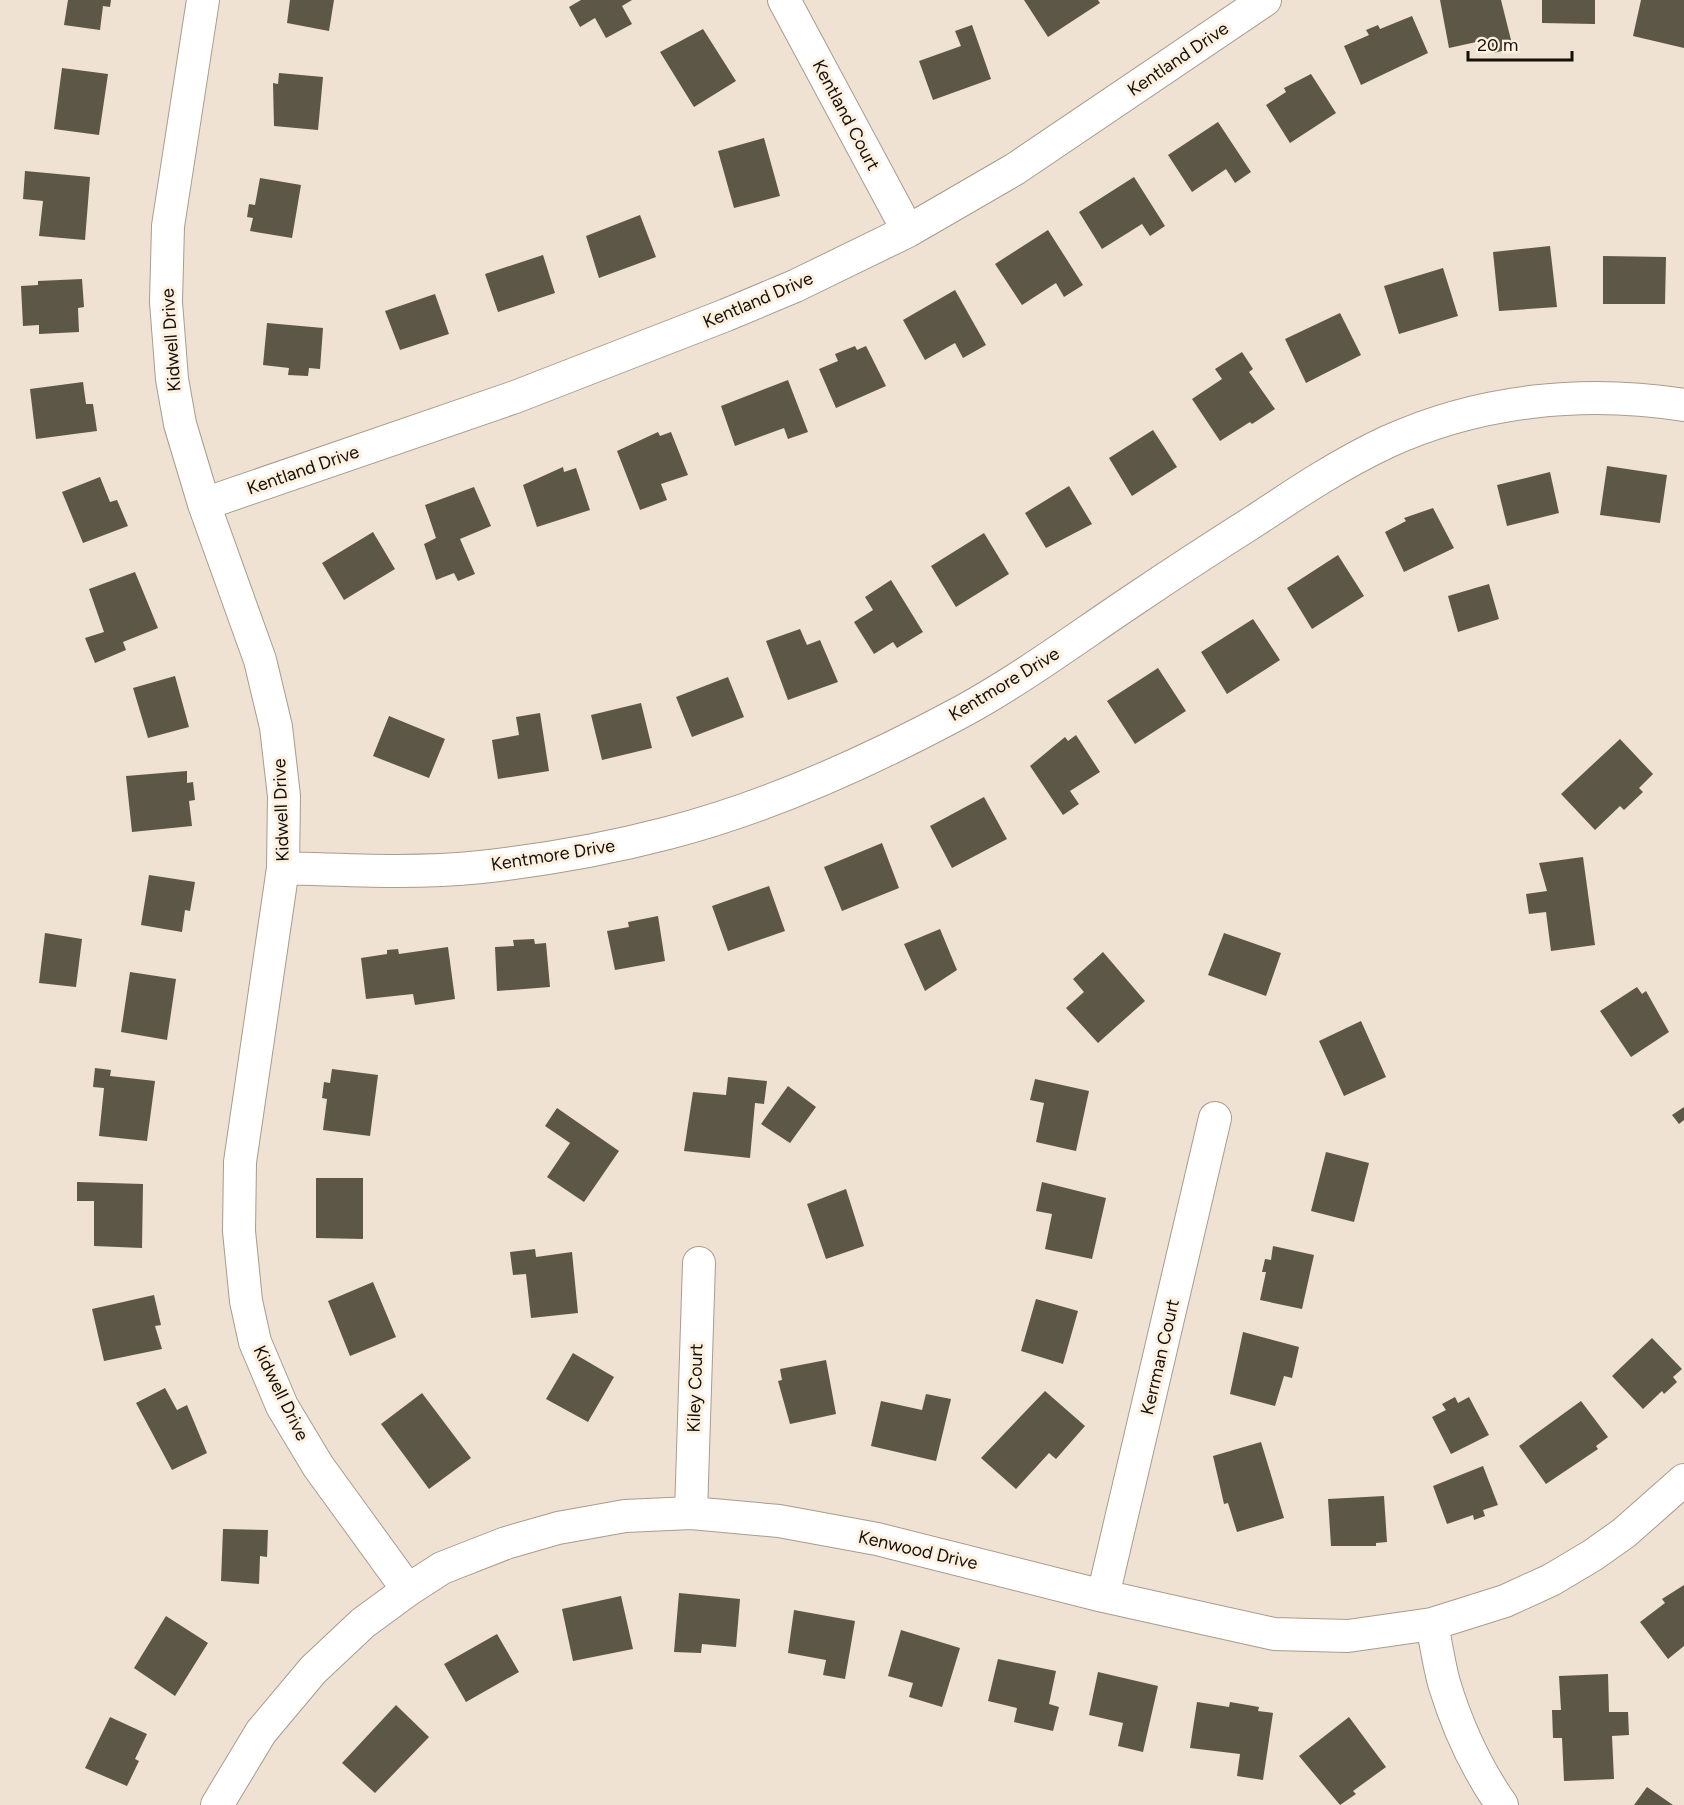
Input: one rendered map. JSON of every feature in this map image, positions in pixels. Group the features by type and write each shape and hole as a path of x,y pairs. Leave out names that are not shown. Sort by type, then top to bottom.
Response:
{"street":[{"name":"Kidwell Drive","path":"203,0 168,226 166,303 172,379 180,424 204,504 260,660 276,727 284,796 283,868 240,1162 239,1231 246,1301 255,1342 282,1406 318,1466 408,1590"},
{"name":"Kentland Court","path":"784,0 908,231"},
{"name":"Kentland Drive","path":"204,504 548,384 795,286 908,231 1015,169 1265,0"},
{"name":"Kentmore Drive","path":"283,868 381,872 478,867 574,854 669,833 762,804 865,760 964,710 1060,652 1132,600 1331,471 1388,442 1448,419 1511,404 1588,397 1652,400 1684,405"},
{"name":"Kerrman Court","path":"1104,1596 1215,1118"},
{"name":"Kiley Court","path":"691,1513 699,1263"},
{"name":"Kenwood Drive","path":"217,1805 261,1732 313,1670 363,1623 442,1568 506,1543 558,1528 625,1516 691,1513 778,1521 877,1539 1104,1596 1274,1634 1348,1636 1432,1624 1505,1601 1551,1580 1593,1555 1623,1533 1684,1480"},
{"path":"1432,1624 1444,1682 1463,1737 1490,1789 1502,1805"}],"building":[{"path":"68,0 111,0 110,7 103,6 100,30 64,25"},
{"path":"290,0 334,0 329,31 287,23"},
{"path":"581,0 632,0 622,6 632,24 606,38 595,18 580,27 569,7"},
{"path":"1024,0 1098,0 1100,3 1048,37"},
{"path":"1440,0 1501,0 1513,48 1494,53 1490,39 1449,48"},
{"path":"1542,0 1595,0 1595,24 1542,23"},
{"path":"1641,0 1684,0 1684,48 1633,36"},
{"path":"1412,16 1428,53 1361,85 1344,46 1369,35 1366,30 1378,25 1380,29"},
{"path":"972,25 991,79 933,100 919,61 961,46 955,31"},
{"path":"703,29 736,81 694,107 660,52"},
{"path":"62,68 108,74 99,135 54,129"},
{"path":"279,73 323,77 318,130 274,126 273,83 278,84"},
{"path":"1311,74 1336,113 1290,143 1266,105 1286,92 1284,88"},
{"path":"1218,122 1251,172 1235,183 1226,169 1192,192 1168,155"},
{"path":"764,138 780,196 734,208 718,151"},
{"path":"25,171 90,177 85,240 39,236 43,201 23,199"},
{"path":"1134,177 1165,226 1150,236 1142,224 1102,249 1079,212"},
{"path":"260,178 301,185 292,238 250,231 253,218 247,217 249,204 255,205"},
{"path":"640,215 656,257 599,278 586,236"},
{"path":"1048,230 1083,285 1064,297 1056,283 1022,305 995,264"},
{"path":"1550,246 1557,307 1499,311 1493,252"},
{"path":"543,255 555,293 498,312 485,274"},
{"path":"1603,256 1666,257 1665,304 1603,304"},
{"path":"1443,268 1458,316 1399,334 1384,286"},
{"path":"82,279 84,307 78,308 79,332 39,334 39,325 23,326 21,286 38,285 38,281"},
{"path":"955,290 986,345 963,358 955,343 925,360 903,320"},
{"path":"435,294 449,334 400,350 385,311"},
{"path":"1340,313 1361,355 1306,383 1285,339"},
{"path":"267,323 323,328 320,369 309,368 308,376 288,375 289,368 263,365"},
{"path":"855,346 857,350 866,346 886,386 836,408 819,369 838,361 835,354"},
{"path":"1242,352 1253,369 1249,372 1275,409 1220,441 1192,399 1222,379 1215,369"},
{"path":"788,380 808,432 788,439 784,428 735,446 721,406"},
{"path":"83,382 86,404 93,404 97,431 36,439 30,389"},
{"path":"1153,430 1177,467 1132,496 1109,458"},
{"path":"658,432 660,436 671,432 688,475 661,484 667,500 640,510 617,451"},
{"path":"1607,466 1667,475 1660,523 1600,515"},
{"path":"563,467 564,472 576,468 590,510 537,527 523,485"},
{"path":"1550,472 1559,513 1507,526 1497,485"},
{"path":"100,477 110,502 117,500 128,526 83,543 62,492"},
{"path":"1069,486 1092,524 1046,548 1025,513"},
{"path":"474,487 491,526 460,539 475,574 458,581 454,573 436,580 424,544 436,538 425,505"},
{"path":"1433,508 1454,548 1404,572 1385,532 1406,521 1404,518"},
{"path":"373,532 395,569 344,600 322,563"},
{"path":"984,533 1009,574 956,607 931,566"},
{"path":"1338,555 1364,596 1312,629 1287,588"},
{"path":"135,572 158,628 123,642 126,650 95,663 85,638 104,632 89,589"},
{"path":"891,580 923,632 897,648 893,642 874,654 854,622 873,610 865,597"},
{"path":"1489,584 1499,619 1458,632 1448,596"},
{"path":"1253,619 1280,660 1227,694 1201,652"},
{"path":"800,629 807,645 820,640 838,682 788,700 766,641"},
{"path":"1158,668 1186,711 1135,744 1107,701"},
{"path":"175,676 189,727 148,738 133,688"},
{"path":"728,677 744,717 692,737 676,697"},
{"path":"641,703 652,748 602,760 591,715"},
{"path":"540,713 549,771 498,779 492,740 519,735 516,717"},
{"path":"389,716 445,739 429,778 373,756"},
{"path":"1076,735 1100,772 1070,791 1079,804 1063,815 1030,766 1065,737 1068,741"},
{"path":"1620,739 1653,774 1639,788 1643,792 1624,810 1620,806 1595,830 1561,794"},
{"path":"187,771 187,783 193,782 195,800 189,801 192,826 132,832 126,776"},
{"path":"984,797 1007,839 952,868 930,826"},
{"path":"882,843 899,888 842,911 824,867"},
{"path":"1583,857 1595,945 1551,951 1546,912 1529,914 1526,894 1547,891 1539,863"},
{"path":"149,875 195,882 190,911 185,910 182,932 141,925"},
{"path":"769,886 785,931 728,951 712,906"},
{"path":"658,916 665,961 615,970 607,931 629,927 628,922"},
{"path":"940,929 957,970 925,991 904,944"},
{"path":"45,933 82,939 76,987 39,983"},
{"path":"1224,933 1281,953 1266,996 1208,975"},
{"path":"534,939 535,944 546,943 550,987 497,991 495,947 514,946 513,940"},
{"path":"448,947 455,999 415,1005 413,994 366,999 361,958 387,954 387,950 398,949 399,954"},
{"path":"1103,952 1145,1001 1098,1043 1066,1008 1084,992 1073,979"},
{"path":"130,972 176,979 167,1040 121,1032"},
{"path":"1637,987 1642,994 1646,991 1669,1032 1631,1057 1600,1011"},
{"path":"1361,1021 1386,1077 1344,1096 1319,1041"},
{"path":"95,1068 111,1070 110,1076 155,1081 147,1141 99,1136 104,1088 93,1087"},
{"path":"332,1069 378,1075 370,1136 323,1130 327,1099 322,1098 324,1082 330,1083"},
{"path":"728,1077 767,1081 764,1104 755,1103 750,1158 684,1151 693,1092 726,1095"},
{"path":"1035,1079 1089,1091 1076,1151 1036,1142 1044,1103 1030,1100"},
{"path":"788,1086 816,1107 790,1143 761,1124"},
{"path":"1684,1107 1684,1120 1679,1124 1672,1115"},
{"path":"557,1108 619,1151 584,1202 547,1177 570,1143 545,1126"},
{"path":"1326,1152 1369,1163 1354,1222 1311,1211"},
{"path":"316,1178 363,1178 363,1239 316,1238"},
{"path":"77,1182 143,1184 142,1248 94,1246 94,1201 77,1201"},
{"path":"1042,1182 1106,1198 1092,1259 1045,1249 1052,1214 1036,1211"},
{"path":"846,1189 864,1246 826,1259 807,1204"},
{"path":"1273,1246 1314,1255 1302,1309 1260,1300 1266,1272 1262,1272 1265,1259 1271,1260"},
{"path":"535,1249 536,1257 572,1252 578,1313 531,1318 526,1274 513,1275 510,1252"},
{"path":"373,1282 396,1337 350,1356 328,1301"},
{"path":"154,1295 161,1325 155,1326 162,1349 104,1361 92,1309"},
{"path":"1036,1299 1078,1311 1063,1364 1021,1351"},
{"path":"1243,1332 1299,1347 1292,1378 1284,1376 1275,1406 1230,1394"},
{"path":"1652,1338 1682,1369 1673,1377 1677,1382 1664,1394 1662,1391 1643,1409 1612,1376"},
{"path":"573,1353 614,1377 588,1422 546,1399"},
{"path":"826,1360 836,1414 790,1424 778,1381 782,1380 780,1369"},
{"path":"165,1388 177,1410 187,1405 207,1453 172,1470 136,1403"},
{"path":"1045,1391 1085,1426 1056,1459 1049,1453 1016,1489 981,1458"},
{"path":"422,1393 471,1458 429,1489 381,1424"},
{"path":"926,1394 951,1399 936,1461 871,1446 881,1401 922,1410"},
{"path":"1455,1397 1458,1403 1469,1397 1489,1435 1451,1454 1432,1417 1446,1410 1442,1404"},
{"path":"1581,1401 1608,1437 1596,1446 1598,1449 1546,1484 1519,1446"},
{"path":"1261,1442 1284,1518 1237,1532 1228,1503 1224,1504 1213,1456"},
{"path":"1483,1466 1498,1505 1483,1510 1485,1516 1474,1520 1473,1515 1447,1524 1433,1486"},
{"path":"1384,1496 1387,1542 1376,1543 1376,1546 1331,1546 1328,1499"},
{"path":"223,1529 268,1530 267,1557 260,1556 259,1584 221,1581"},
{"path":"1684,1585 1684,1646 1668,1659 1640,1622 1665,1603 1662,1599"},
{"path":"679,1593 740,1599 736,1647 702,1644 701,1653 674,1652"},
{"path":"621,1596 633,1649 573,1661 562,1609"},
{"path":"794,1610 855,1621 845,1679 823,1675 826,1660 788,1653"},
{"path":"166,1616 208,1643 175,1696 134,1668"},
{"path":"901,1630 960,1648 942,1707 909,1697 913,1683 888,1676"},
{"path":"497,1634 519,1672 466,1702 444,1664"},
{"path":"998,1659 1056,1671 1049,1704 1059,1707 1053,1731 1014,1722 1017,1708 988,1701"},
{"path":"1098,1672 1158,1686 1143,1752 1118,1746 1123,1723 1089,1715"},
{"path":"1608,1674 1609,1712 1628,1712 1629,1735 1612,1736 1614,1779 1564,1781 1562,1738 1553,1738 1552,1710 1561,1710 1559,1676"},
{"path":"1197,1702 1229,1707 1230,1702 1259,1707 1258,1711 1273,1713 1263,1780 1237,1776 1240,1754 1190,1748"},
{"path":"396,1705 429,1737 375,1793 342,1763"},
{"path":"110,1717 147,1734 135,1759 139,1761 127,1786 85,1768"},
{"path":"1349,1717 1386,1767 1353,1791 1356,1794 1340,1805 1299,1756"},
{"path":"1647,1787 1673,1805 1634,1805"}]}
